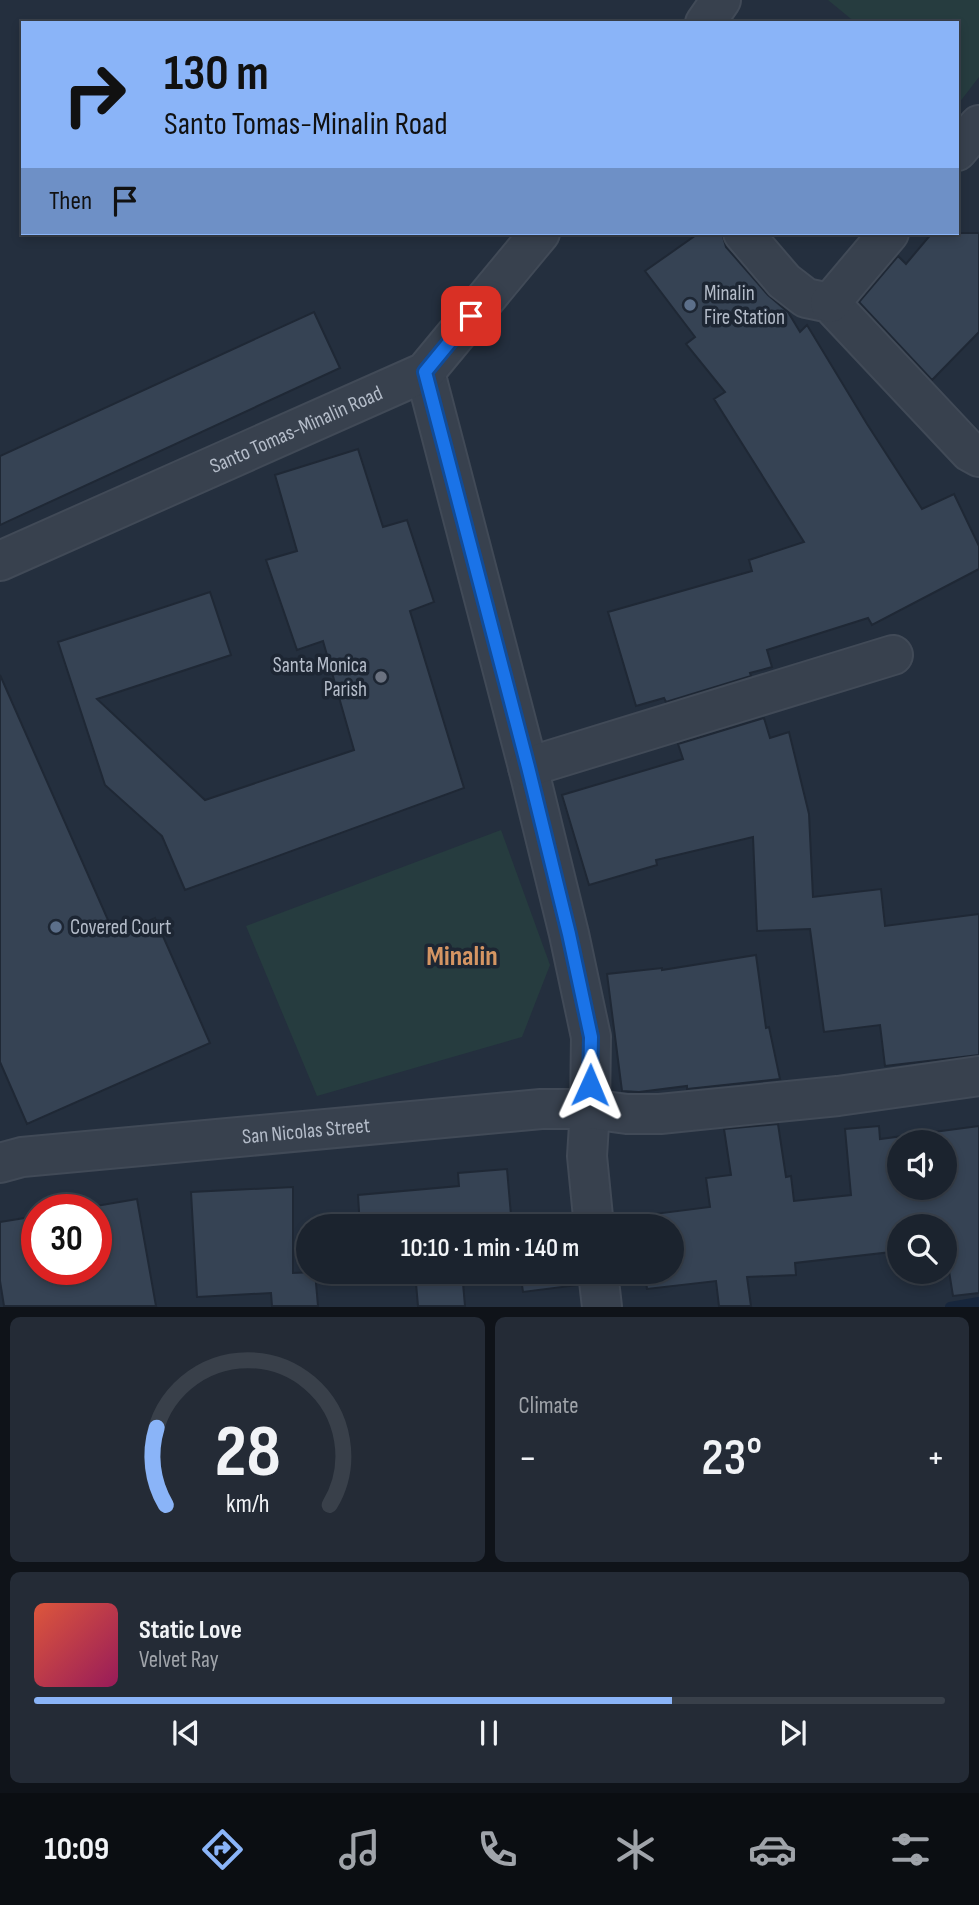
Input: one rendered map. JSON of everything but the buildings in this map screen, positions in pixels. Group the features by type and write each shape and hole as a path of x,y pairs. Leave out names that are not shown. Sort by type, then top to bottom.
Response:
{"street":[{"path":"706,21 721,0"},
{"path":"959,149 979,125"},
{"name":"Santo Tomas-Minalin Road","path":"0,561 425,372 538,235"},
{"path":"745,235 784,281 806,298 830,303 970,452 979,457"},
{"path":"830,303 886,235"},
{"path":"425,372 528,767 591,1037 587,1156 593,1214"},
{"path":"528,767 893,655"},
{"name":"San Nicolas Street","path":"7,1153 541,1109 660,1114 838,1096 979,1076"}],"green space":[{"path":"828,0 979,0 979,77 959,103 959,21 854,21"},
{"path":"501,830 550,965 522,1037 317,1096 246,926"}],"waterway":[{"path":"950,1307 979,1302"}],"place":[{"name":"Minalin Fire Station","path":"690,305"},
{"name":"Santa Monica Parish","path":"381,677"},
{"name":"Covered Court","path":"56,927"}],"district":[{"name":"Minalin","path":"462,955"}],"route":[{"path":"471,316 425,372 569,934 591,1037 590,1085"}]}
